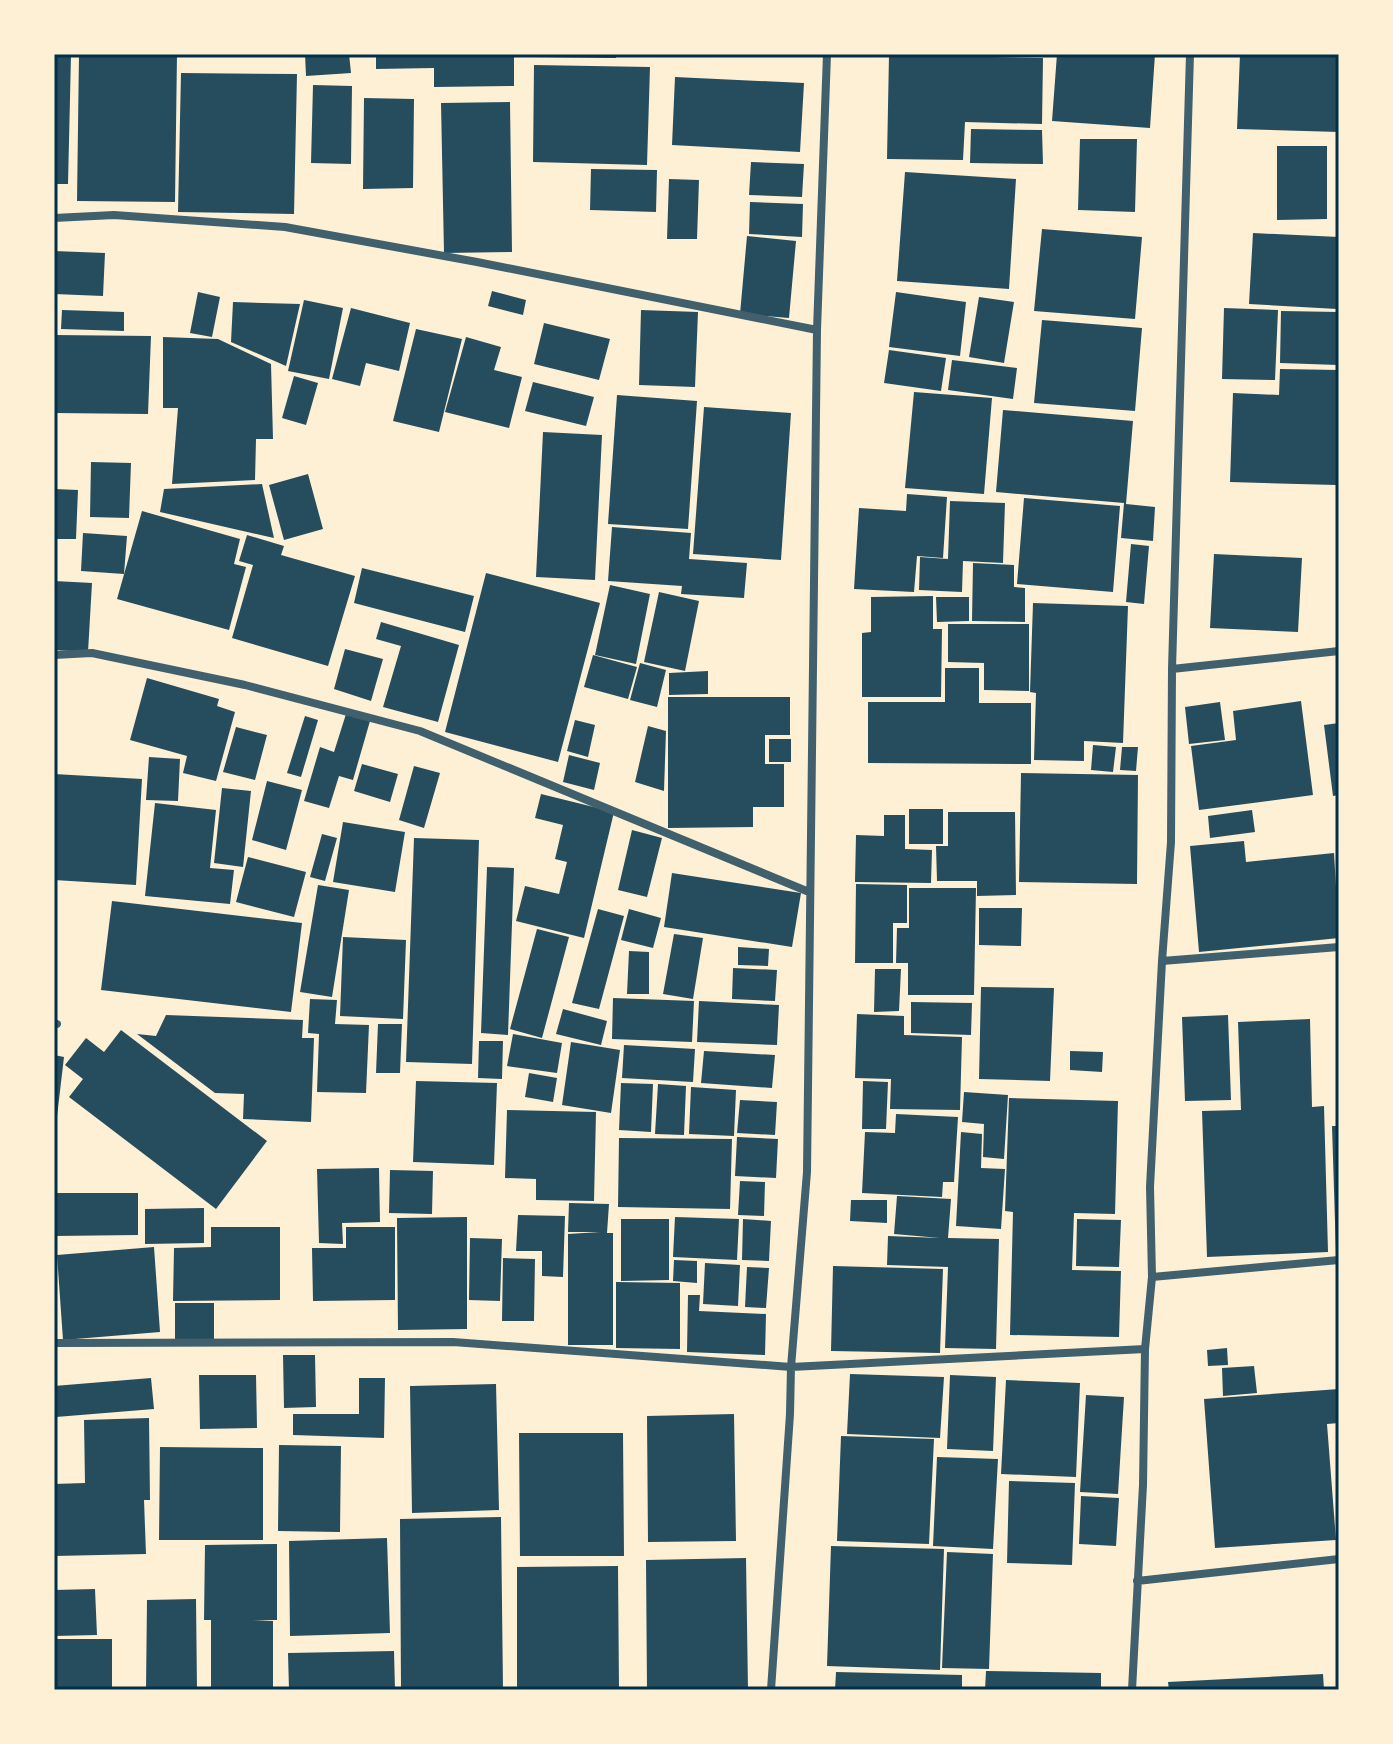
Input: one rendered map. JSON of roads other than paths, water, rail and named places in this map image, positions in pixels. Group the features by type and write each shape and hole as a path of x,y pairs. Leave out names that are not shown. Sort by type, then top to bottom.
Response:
{"street":[{"path":"771,1690 791,1367 807,1172 817,330 827,54"},
{"path":"1132,1690 1143,1485 1145,1349 1152,1277 1150,1187 1171,842 1172,669 1190,54"},
{"path":"54,218 114,215 285,227 817,330"},
{"path":"1172,669 1339,651"},
{"path":"54,655 92,653 245,685 420,731 809,892"},
{"path":"1162,961 1339,947"},
{"path":"1152,1277 1339,1260"},
{"path":"54,1343 453,1342 791,1367 1145,1349"},
{"path":"1137,1581 1339,1559"}]}
